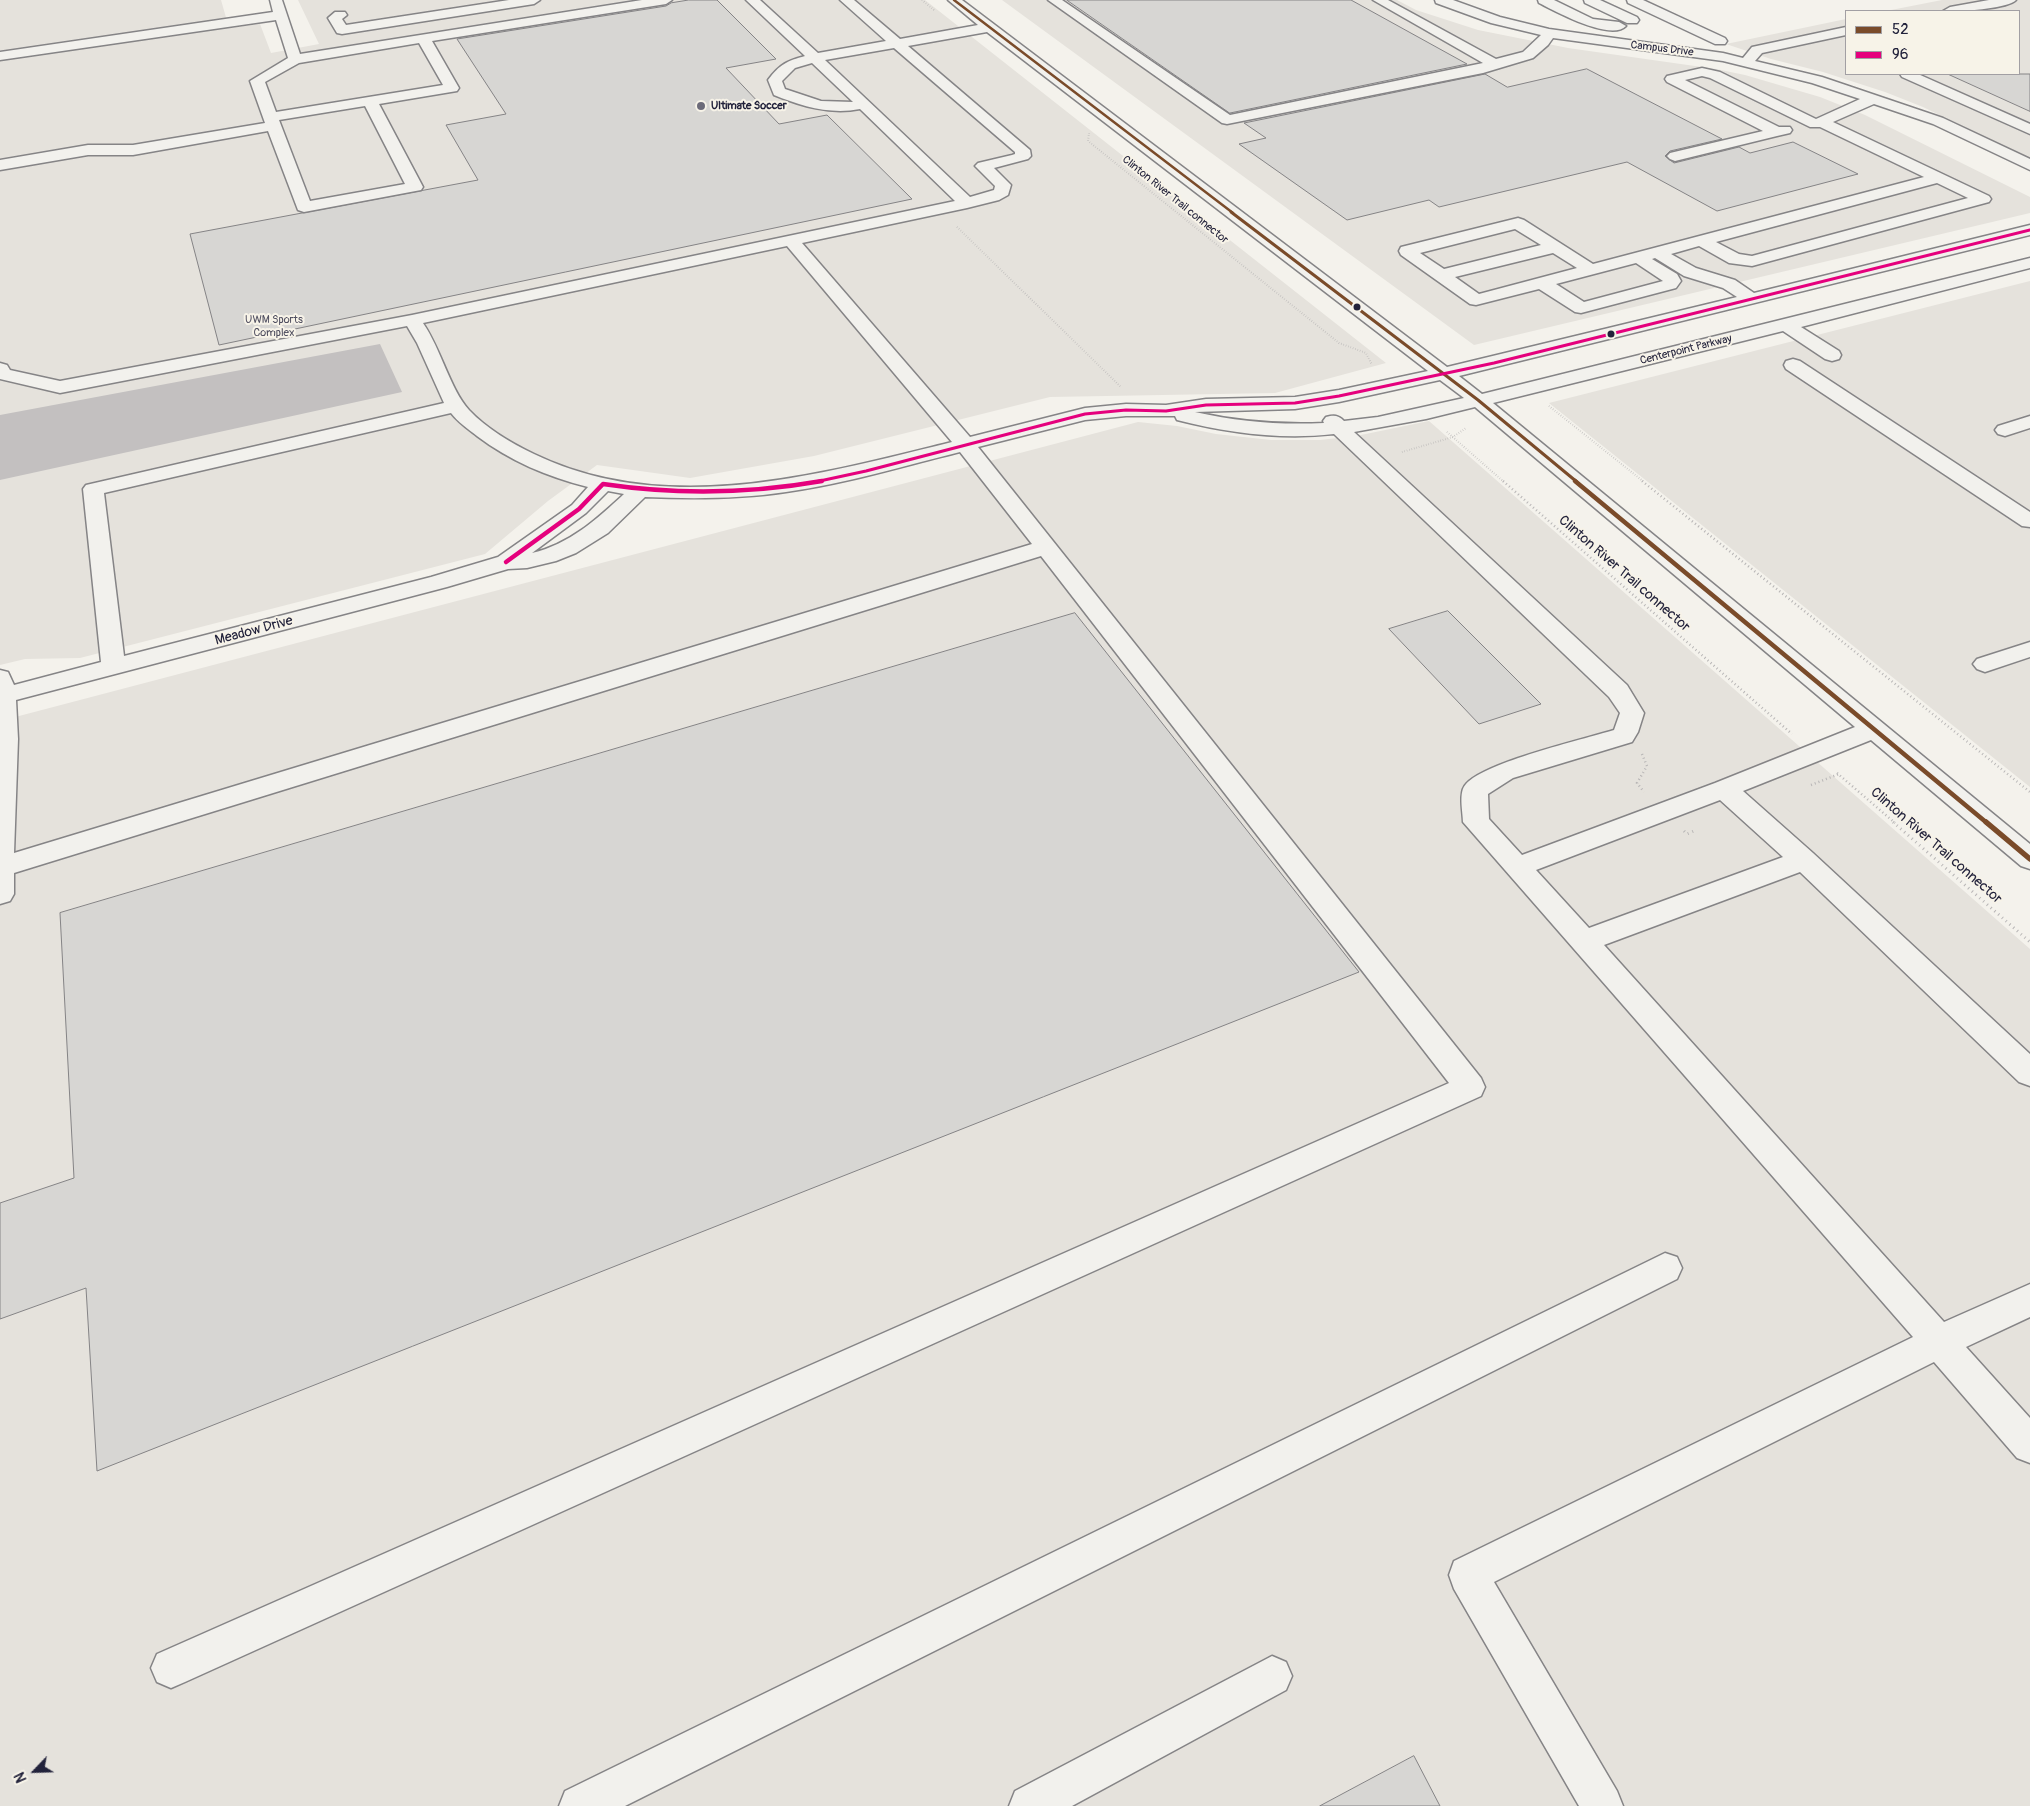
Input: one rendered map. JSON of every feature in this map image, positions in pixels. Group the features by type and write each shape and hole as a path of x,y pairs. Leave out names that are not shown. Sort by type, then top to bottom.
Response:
{"street":[{"path":"276,0 295,59"},
{"path":"332,0 345,14 335,18 342,30 534,0"},
{"path":"370,101 415,187 304,207 257,81 295,59 666,0"},
{"path":"752,0 865,104 967,202"},
{"path":"0,369 3,374 60,387 412,320 993,197 1002,192 1002,185 983,166 1017,159 1023,156 1022,150 846,0"},
{"path":"954,0 1478,400 2030,859"},
{"path":"1054,0 1227,120 1478,70 1494,64 1519,60 1543,42 1549,32"},
{"path":"1379,0 1494,64"},
{"name":"Campus Drive","path":"1442,0 1496,20 1549,32 1747,62 1817,80 1938,121 2030,165"},
{"path":"1544,0 1590,23 1645,28 1590,0"},
{"path":"1633,0 1720,41 1672,34"},
{"path":"1955,10 2010,0"},
{"path":"0,56 282,15"},
{"path":"865,104 851,107 824,106 795,99 779,92 775,80 790,65 815,58 990,27"},
{"path":"1747,62 1757,50 1845,31"},
{"path":"1824,35 1845,45"},
{"path":"0,165 88,150 134,150 370,101 452,88 423,38"},
{"path":"1701,241 1734,259 1752,261 1983,199 1715,75 1702,72 1672,79 1778,132"},
{"path":"1909,75 2030,130"},
{"path":"1674,156 1818,123 1877,101 1944,91"},
{"name":"Campus Drive","path":"1877,101 1920,130"},
{"path":"1591,270 1518,223 1406,252 1476,300 1657,253 1939,178"},
{"name":"Centerpoint Parkway","path":"456,406 467,419 508,449 534,463 580,480 640,490 713,492 790,486 845,475 1085,414 1119,410 1166,411 1206,405 1260,405 1317,400 1444,374 1686,317 1750,298 2030,230"},
{"path":"171,1668 1470,1087 965,444 790,239"},
{"path":"1441,275 1555,247"},
{"path":"1678,247 1722,273 1729,284"},
{"path":"1657,253 1690,272 1729,284 1750,298"},
{"path":"1542,283 1581,308 1670,284 1671,278 1638,258"},
{"path":"1832,355 1793,323 1832,302 1912,282 1916,277 1911,270 1896,262"},
{"name":"Centerpoint Parkway","path":"1166,411 1204,422 1264,430 1314,431 1389,421 1624,366 2030,263"},
{"path":"113,667 94,489 456,406 428,344 412,320"},
{"path":"1591,340 1624,366"},
{"path":"1793,365 2030,521"},
{"path":"1317,400 1340,429 1618,691 1632,713 1623,736 1504,772 1475,790 1476,822 1584,941 2030,1445"},
{"path":"2005,430 2030,422"},
{"name":"Meadow Drive","path":"506,562 579,509 603,484"},
{"name":"Meadow Drive","path":"1,690 113,667 438,582 506,562 538,559 568,548 600,528 640,490"},
{"path":"0,867 1046,547"},
{"path":"1985,664 2030,649"},
{"path":"0,894 6,739 1,690"},
{"path":"1517,867 1724,789 1874,729"},
{"path":"1724,789 1804,860 2030,1072"},
{"path":"1584,941 1804,860"},
{"path":"580,1806 619,1797 1665,1268"},
{"path":"1602,1806 1468,1575 1939,1342 2030,1300"},
{"path":"1030,1806 1075,1795 1272,1676"}],"path":[{"name":"Clinton River Trail connector","path":"1089,132 1088,141 1339,343 1366,353 1375,372"},
{"path":"957,226 1125,391"},
{"path":"1544,402 2030,792"},
{"name":"Clinton River Trail connector","path":"1440,427 1794,735"},
{"path":"1397,454 1452,437 1469,427"},
{"path":"1641,753 1646,758 1648,766 1645,774 1637,783 1645,793"},
{"name":"Clinton River Trail connector","path":"1833,770 2030,942"}],"shaded area":[{"name":"UWM Sports Complex","path":"0,0 221,0 229,28 260,24 271,53 319,44 298,0 925,0 1386,363 1275,393 1050,397 814,456 690,478 597,465 548,501 485,554 80,658 25,659 0,665"},
{"path":"1002,0 1397,0 1416,10 1478,30 1568,48 1716,69 1745,75 1820,97 1865,115 2030,197 2030,213 1474,345"},
{"path":"1942,0 2030,0 2030,159 1923,107 1885,92 1726,44 1845,19 1845,75 2020,75 2020,10 1891,10"},
{"path":"2030,281 2030,787 1549,403"},
{"path":"380,344 402,392 0,480 0,415"},
{"path":"1429,421 2030,949 2030,1806 0,1806 0,721 1138,422 1271,440 1320,440 1356,436"}],"building":[{"name":"Ultimate Soccer","path":"689,0 717,0 776,59 726,68 779,124 827,115 912,199 219,345 190,234 478,180 446,125 506,114 457,39 666,6 671,3"},
{"path":"1067,0 1351,0 1467,64 1230,113"},
{"path":"1587,69 1722,139 1670,151 1665,156 1674,163 1739,147 1750,153 1793,142 1858,174 1717,211 1627,162 1439,207 1429,200 1347,220 1239,144 1266,138 1244,123 1485,74 1507,87"},
{"path":"2030,74 2030,111 1950,75"},
{"path":"1448,611 1541,704 1479,724 1389,629"},
{"path":"1075,613 1359,972 97,1471 86,1288 0,1319 0,1203 74,1178 60,913"},
{"path":"1414,1756 1440,1806 1320,1806"}],"transit line":[{"name":"52","path":"954,0 1478,400 2030,859"},
{"name":"96","path":"506,562 579,509 603,484 674,492 768,489 866,471 1085,414 1126,410 1166,411 1206,405 1295,403 1339,396 1494,363 2030,230"}],"place":[{"name":"Ultimate Soccer","path":"701,106"}]}
